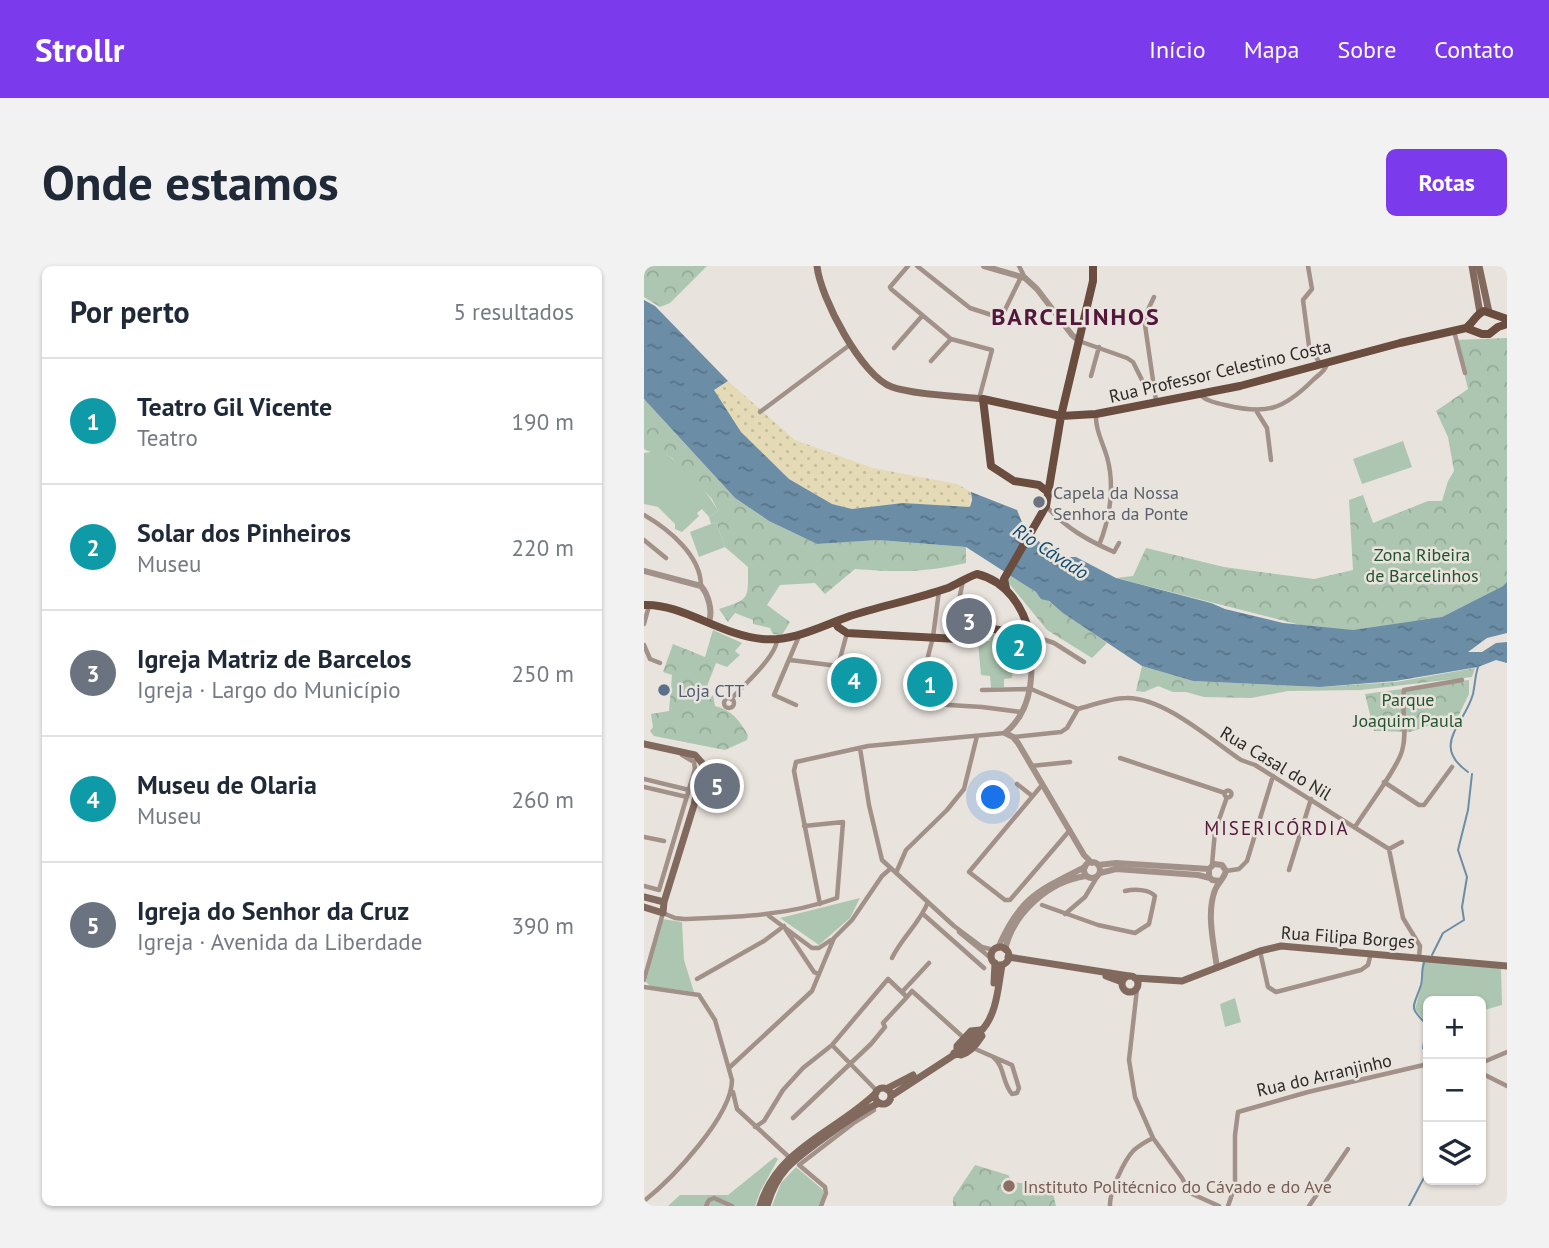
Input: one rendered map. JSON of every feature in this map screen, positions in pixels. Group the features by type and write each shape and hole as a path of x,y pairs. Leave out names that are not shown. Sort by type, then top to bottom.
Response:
{"main road":[{"name":"Rua Professor Celestino Costa","path":"817,266 823,292 851,343 867,368 883,384 981,399 1061,416 1096,414 1200,395 1324,365 1386,346 1475,326"},
{"path":"1005,581 1045,506 1049,493 1061,416 1093,281 1093,266"},
{"path":"1472,266 1484,312 1502,322 1486,335 1475,326 1484,312 1479,266"},
{"path":"981,399 991,466 1014,481 1039,485 1049,493"},
{"path":"647,605 659,606 702,621 713,619 729,631 764,640 800,635 944,589 977,574 992,580 1005,581"},
{"path":"835,622 847,633 976,640 984,638 987,628 1030,635 1027,621 1005,581"},
{"path":"644,744 695,755 703,764 684,824 663,913 644,907"},
{"path":"644,897 664,902"},
{"name":"Rua Filipa Borges","path":"1000,957 1132,977 1182,981 1260,951 1289,946 1507,966"},
{"path":"760,1206 770,1180 882,1092 957,1053 985,1027 993,1012 1000,957"},
{"name":"Rua Filipa Borges","path":"1000,957 1115,977 1122,982"},
{"path":"1136,989 1132,977 1122,982 1123,989 1136,989 1151,978"},
{"path":"957,1053 957,1046 971,1031 980,1032"},
{"path":"957,1053 963,1055 973,1048 982,1036 980,1032"},
{"path":"876,1105 876,1099 882,1092"},
{"path":"767,1206 778,1179 794,1161 876,1105 888,1102 882,1092"}],"street":[{"path":"908,266 890,287 951,339 992,350 981,399"},
{"path":"917,266 970,308 1002,318 1023,277 1019,266"},
{"path":"984,266 1023,277 1037,289 1079,341 1127,358 1133,362 1146,387 1153,386"},
{"path":"1200,395 1219,404 1257,411 1273,407 1301,393 1325,370 1309,346 1306,329 1303,300 1312,289 1308,266"},
{"path":"1154,297 1146,314 1145,325 1156,403"},
{"path":"894,348 922,316"},
{"path":"1454,331 1465,373"},
{"path":"931,361 951,339"},
{"path":"760,412 851,343"},
{"path":"1091,376 1098,347"},
{"path":"1257,411 1267,428 1271,460"},
{"path":"1096,414 1095,423 1108,460 1110,476 1108,521 1099,545"},
{"path":"1045,506 1072,531 1099,545 1114,552 1119,543"},
{"path":"644,515 666,530 695,564 713,619"},
{"path":"644,540 666,558"},
{"path":"644,570 701,586"},
{"path":"951,638 963,581"},
{"path":"959,600 957,594 944,589 916,703 1021,712"},
{"path":"644,624 647,605"},
{"path":"987,628 991,611"},
{"path":"790,660 838,666 847,633"},
{"path":"796,705 774,695 800,635"},
{"path":"1005,733 1021,712 1031,689 1030,635 1054,643 1084,662"},
{"path":"731,699 777,646 778,639"},
{"path":"644,645 650,659 660,663"},
{"path":"1355,827 1402,751 1405,733 1402,708 1405,690 1462,680"},
{"path":"982,691 1031,689 1078,709 1067,728 1061,732 1013,737"},
{"name":"Rua Casal do Nil","path":"1078,709 1125,698 1166,709 1241,760 1255,765 1389,849"},
{"path":"820,904 794,771 799,761 860,748 940,738 1005,733 1013,737 1098,875"},
{"path":"895,873 906,850 947,810 964,789 977,736"},
{"name":"Rua Filipa Borges","path":"860,748 878,852 890,869 954,926 1000,957"},
{"path":"644,886 659,890 684,824 687,797 695,769 694,762 667,749"},
{"path":"1121,758 1226,795 1215,831 1211,867 1215,890 1212,919 1217,968"},
{"path":"1031,766 1070,762"},
{"path":"1384,782 1419,805 1424,805 1452,766"},
{"path":"1000,957 1016,913 1051,883 1090,865 1116,863 1239,869 1247,861 1273,776"},
{"path":"644,779 689,790"},
{"path":"659,790 660,782"},
{"path":"1017,784 1031,795"},
{"path":"1042,785 969,872 1004,900 1010,900 1070,830"},
{"path":"644,787 687,797"},
{"path":"1289,870 1311,800"},
{"path":"644,981 663,913 684,919 769,916 837,898 843,822 804,826"},
{"path":"644,837 664,841"},
{"path":"1402,842 1389,849 1403,918 1420,946 1419,957"},
{"path":"1000,957 1020,916 1065,881 1116,869 1198,875 1214,880 1224,877 1224,868 1213,854"},
{"path":"1090,865 1087,876 1090,890"},
{"path":"769,916 816,948 834,938 852,920 890,869"},
{"path":"1065,914 1081,901 1098,875"},
{"path":"1042,905 1131,933 1140,931 1152,918 1155,896 1151,892 1125,891"},
{"path":"892,958 899,942 923,914 928,902"},
{"path":"923,914 984,968"},
{"path":"784,926 814,972 818,974"},
{"path":"697,979 764,941 784,926"},
{"name":"Rua Filipa Borges","path":"954,926 1000,957"},
{"path":"731,1064 807,997 817,982 834,938"},
{"path":"1260,951 1268,988 1276,992 1361,970 1367,965 1371,953"},
{"path":"902,992 929,963"},
{"path":"755,1127 764,1121 783,1090 803,1068 832,1045 888,979 907,997"},
{"path":"644,987 699,995 715,1020 731,1064 732,1088 737,1109"},
{"path":"1136,989 1130,1039 1130,1072 1135,1097 1153,1138 1190,1193 1219,1206"},
{"path":"793,1118 851,1064 885,1027 883,1023 912,991 964,1038"},
{"path":"832,1045 882,1092"},
{"path":"973,1048 993,1057 1013,1067 1019,1088 1017,1093 1012,1094 1009,1091 1001,1065 993,1057"},
{"path":"1507,1052 1487,1061 1488,1076 1507,1086"},
{"name":"Rua do Arranjinho","path":"1228,1206 1235,1186 1238,1112 1308,1092 1423,1066"},
{"path":"644,1201 679,1170 726,1105 732,1088"},
{"path":"726,1105 737,1109 825,1187 826,1193 821,1206"},
{"path":"1110,1206 1110,1197 1129,1157 1136,1148 1153,1138"},
{"path":"1309,1206 1348,1149"},
{"path":"706,1206 709,1200 714,1198 733,1206"}],"green space":[{"path":"644,266 707,266 670,303 660,307 644,297"},
{"name":"Zona Ribeira de Barcelinhos","path":"1507,338 1507,583 1503,586 1442,617 1355,639 1116,578 1133,576 1146,548 1224,567 1314,579 1353,570 1349,500 1363,495 1373,523 1428,501 1442,501 1454,471 1448,437 1436,411 1468,389 1456,340"},
{"path":"644,399 735,498 769,521 817,544 878,540 966,547 966,563 911,571 855,569 825,594 815,583 780,585 767,605 790,622 782,635 773,634 770,628 753,624 753,620 735,613 728,622 719,609 745,597 748,567 725,547 716,522 711,524 709,517 718,511 712,499 672,458 644,449"},
{"path":"1403,441 1412,467 1362,484 1353,459"},
{"path":"658,451 675,460 692,476 718,511 709,517 702,509 697,513 699,516 682,532 675,529 675,524 658,507 644,504 644,453"},
{"path":"716,522 725,547 699,557 690,532"},
{"path":"1009,574 1107,643 1092,658 1047,630 1007,581"},
{"path":"713,630 742,643 735,651 740,655 727,667 716,663 704,694 711,697 713,695 715,706 735,717 748,735 747,740 725,750 654,736 650,731 653,727 651,714 669,711 672,675 663,672 673,644 705,657"},
{"path":"991,634 1002,636 1000,640 1005,643 1005,656 1019,659 1023,640 1026,643 1025,663 1014,665 1012,678 1004,679 1004,687 991,688 990,676 981,675 978,642 990,641"},
{"path":"1142,666 1193,681 1320,687 1396,682 1475,668 1472,677 1361,690 1288,691 1251,698 1204,697 1173,692 1158,686 1144,692 1136,691"},
{"name":"Parque Joaquim Paula","path":"1469,680 1469,694 1453,727 1437,723 1410,732 1374,731 1365,694"},
{"path":"860,898 850,918 819,945 780,918"},
{"path":"662,919 682,922 684,960 694,992 650,986 646,982"},
{"path":"1422,960 1501,968 1502,1005 1486,1010 1486,996 1423,996 1423,1019 1415,1009 1423,980"},
{"path":"1235,998 1241,1022 1225,1027 1220,1004"},
{"path":"775,1157 778,1159 755,1206 668,1206 680,1195 728,1195"},
{"name":"Instituto Politécnico do Cávado e do Ave","path":"975,1165 1008,1175 1013,1182 1029,1184 1047,1181 1051,1184 1056,1206 953,1206 953,1198"},
{"path":"796,1167 823,1190 824,1195 819,1206 772,1206 781,1183"}],"sand":[{"path":"728,381 795,440 873,468 957,484 971,492 970,507 903,503 852,509 832,504 789,479 741,432 713,390"}],"water":[{"name":"Rio Cávado","path":"644,300 655,306 728,381 714,390 741,432 789,479 832,504 852,509 903,503 970,507 971,492 1017,510 1026,532 1060,557 1076,557 1116,578 1283,623 1353,630 1442,617 1507,582 1507,633 1487,638 1468,652 1482,652 1496,643 1507,642 1507,663 1496,660 1478,667 1395,681 1320,687 1193,681 1142,666 966,547 878,540 817,544 769,521 735,498 644,399"}],"waterway":[{"path":"1468,772 1457,762 1451,743 1473,694 1478,667"},
{"path":"1432,955 1443,933 1464,920 1462,907 1467,877 1458,850 1468,810 1472,774"},
{"path":"1423,1021 1417,1014 1414,1003 1421,985 1424,963"},
{"path":"1409,1206 1423,1179"}],"place":[{"name":"Capela da Nossa Senhora da Ponte","path":"1039,502"},
{"name":"Igreja Matriz de Barcelos","path":"969,621"},
{"name":"Solar dos Pinheiros","path":"1019,647"},
{"name":"Museu de Olaria","path":"854,680"},
{"name":"Teatro Gil Vicente","path":"930,684"},
{"name":"Loja CTT","path":"664,690"},
{"name":"Igreja do Senhor da Cruz","path":"717,786"},
{"name":"Instituto Politécnico do Cávado e do Ave","path":"1009,1186"}],"district":[{"name":"BARCELINHOS","path":"1076,316"},
{"name":"MISERICÓRDIA","path":"1277,828"}]}
